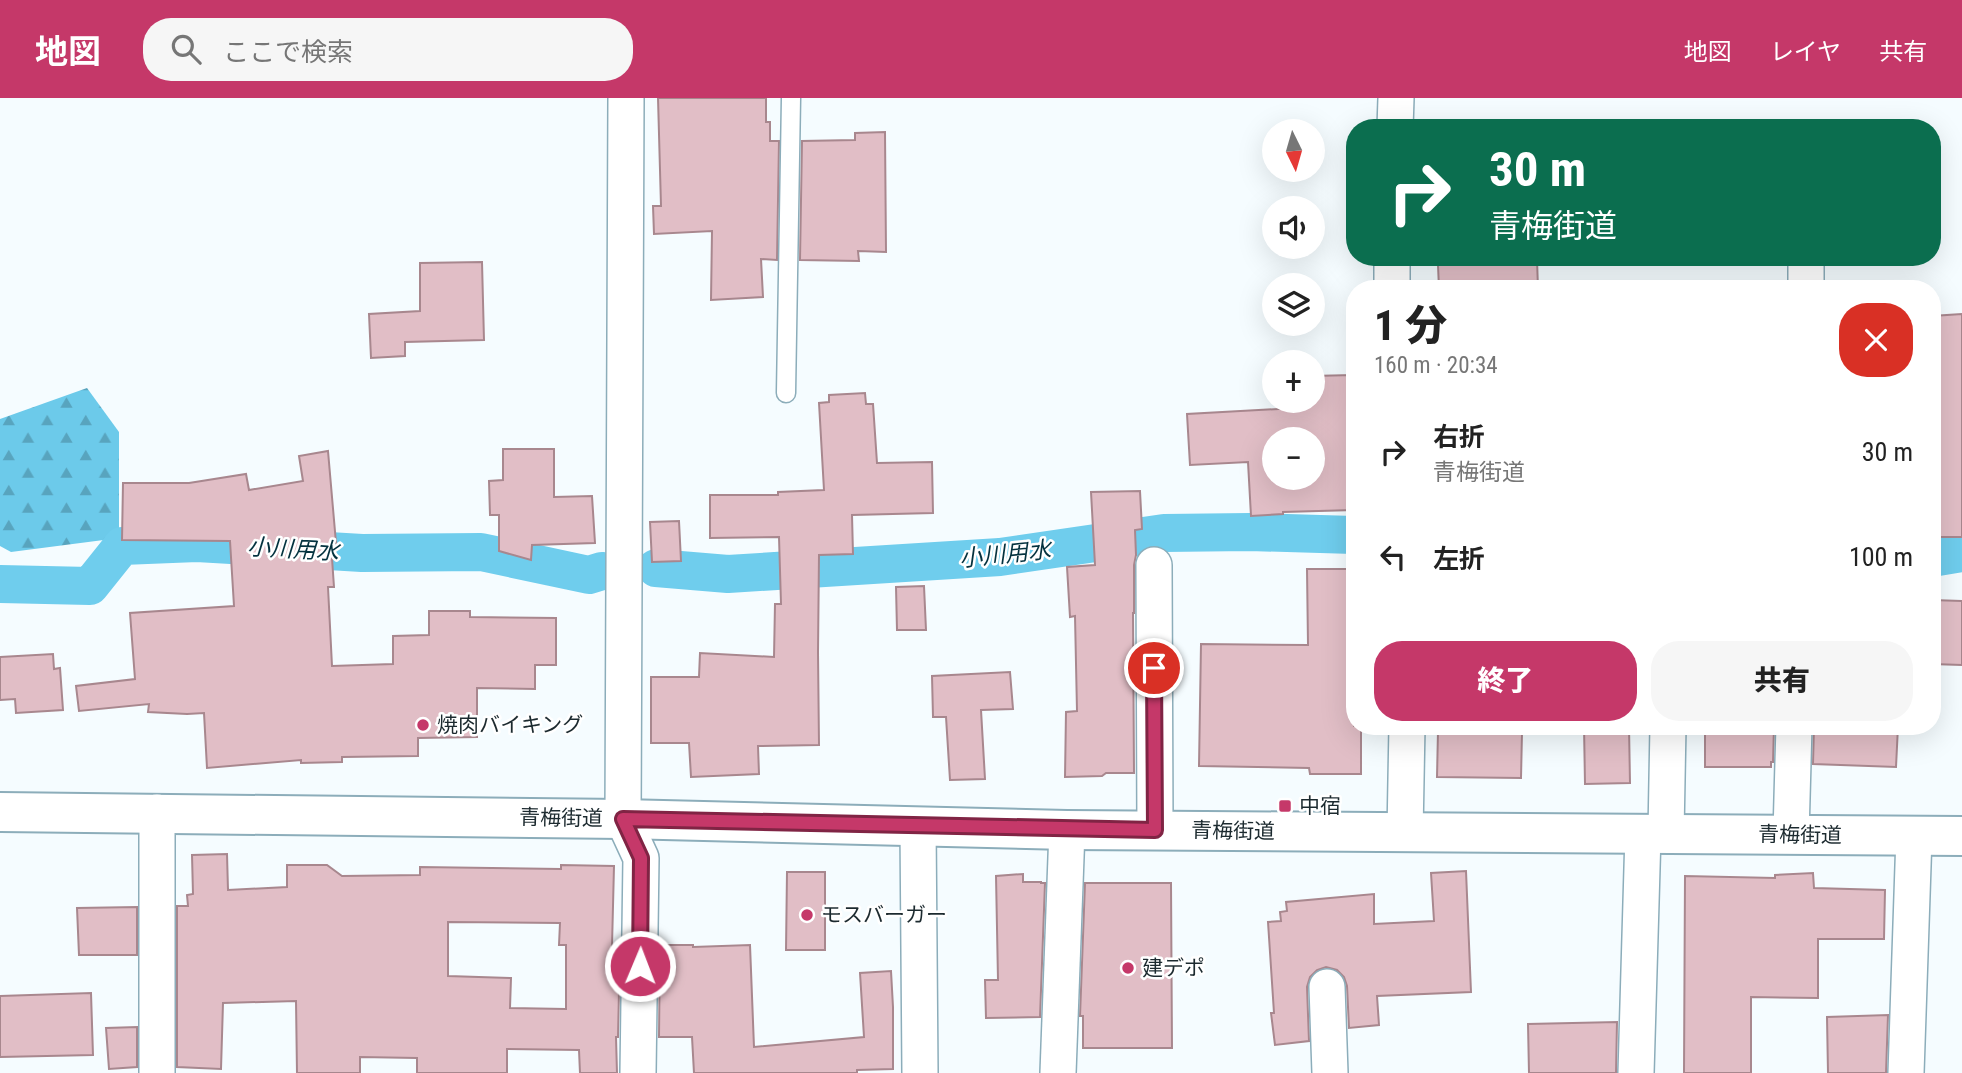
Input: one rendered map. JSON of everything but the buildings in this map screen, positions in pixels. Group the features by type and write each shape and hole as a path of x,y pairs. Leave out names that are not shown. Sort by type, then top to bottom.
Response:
{"main road":[{"name":"青梅街道","path":"0,812 623,819 1067,830 1962,836"}],"street":[{"path":"626,98 623,819 641,858 638,1073"},
{"path":"1395,119 1396,98"},
{"path":"1154,565 1155,830"},
{"path":"1405,832 1407,735"},
{"path":"1636,1073 1655,833 1667,735"},
{"path":"1791,834 1794,735"},
{"path":"157,813 157,1072"},
{"path":"918,826 920,1073"},
{"path":"1058,1073 1067,830"},
{"path":"1906,1073 1914,836"},
{"path":"1327,987 1330,1073"}],"lane":[{"path":"786,393 791,98"}],"green space":[{"path":"87,388 119,432 119,538 11,552 0,546 0,419"}],"waterway":[{"name":"小川用水","path":"656,568 728,574 1000,557 1164,533 1346,535"},
{"name":"小川用水","path":"0,584 90,586 122,546 197,543 362,553 481,552 589,575 602,571"},
{"name":"小川用水","path":"1941,556 1962,553"}],"place":[{"name":"焼肉バイキング","path":"423,725"},
{"name":"中宿","path":"1285,806"},
{"name":"モスバーガー","path":"807,915"},
{"name":"建デポ","path":"1128,968"}],"route":[{"path":"640,966 641,858 623,819 1155,830 1154,668"}]}
